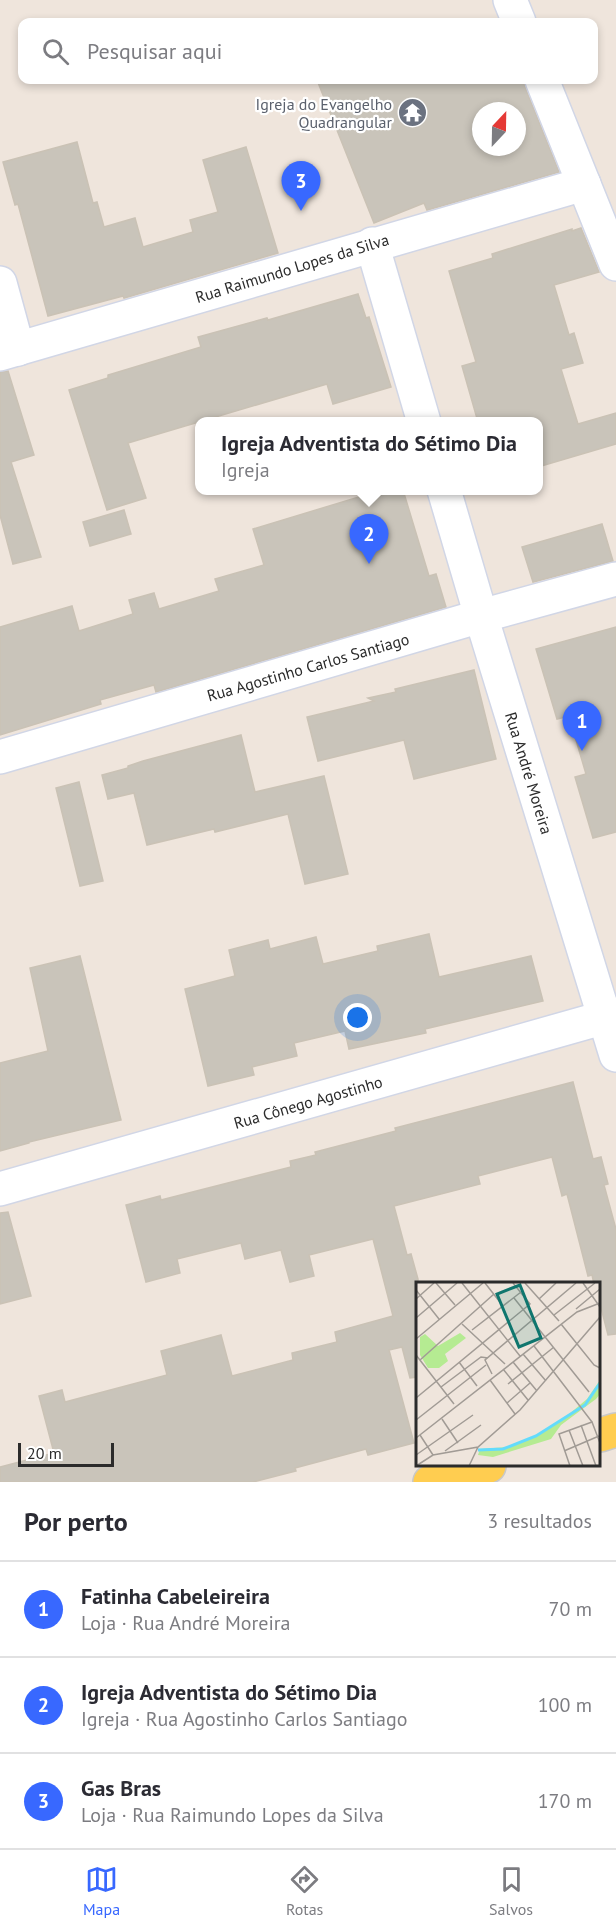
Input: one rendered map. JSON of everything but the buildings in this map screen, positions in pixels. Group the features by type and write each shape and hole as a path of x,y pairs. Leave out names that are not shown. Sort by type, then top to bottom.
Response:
{"main road":[{"path":"601,1435 616,1430"},
{"path":"430,1482 485,1467"}],"street":[{"path":"510,0 517,18"},
{"path":"544,84 616,264"},
{"name":"Rua Raimundo Lopes da Silva","path":"9,352 584,183"},
{"path":"372,244 423,417"},
{"path":"0,283 9,352"},
{"name":"Rua André Moreira","path":"445,495 481,616 610,1016 616,1055"},
{"name":"Rua Agostinho Carlos Santiago","path":"0,757 481,616 616,579"},
{"name":"Rua Cônego Agostinho","path":"0,1189 610,1016"}],"place":[{"name":"Igreja do Evangelho Quadrangular","path":"413,113"},
{"name":"Gas Bras","path":"301,211"},
{"name":"Igreja Adventista do Sétimo Dia","path":"369,564"},
{"name":"Fatinha Cabeleireira","path":"582,751"}]}
